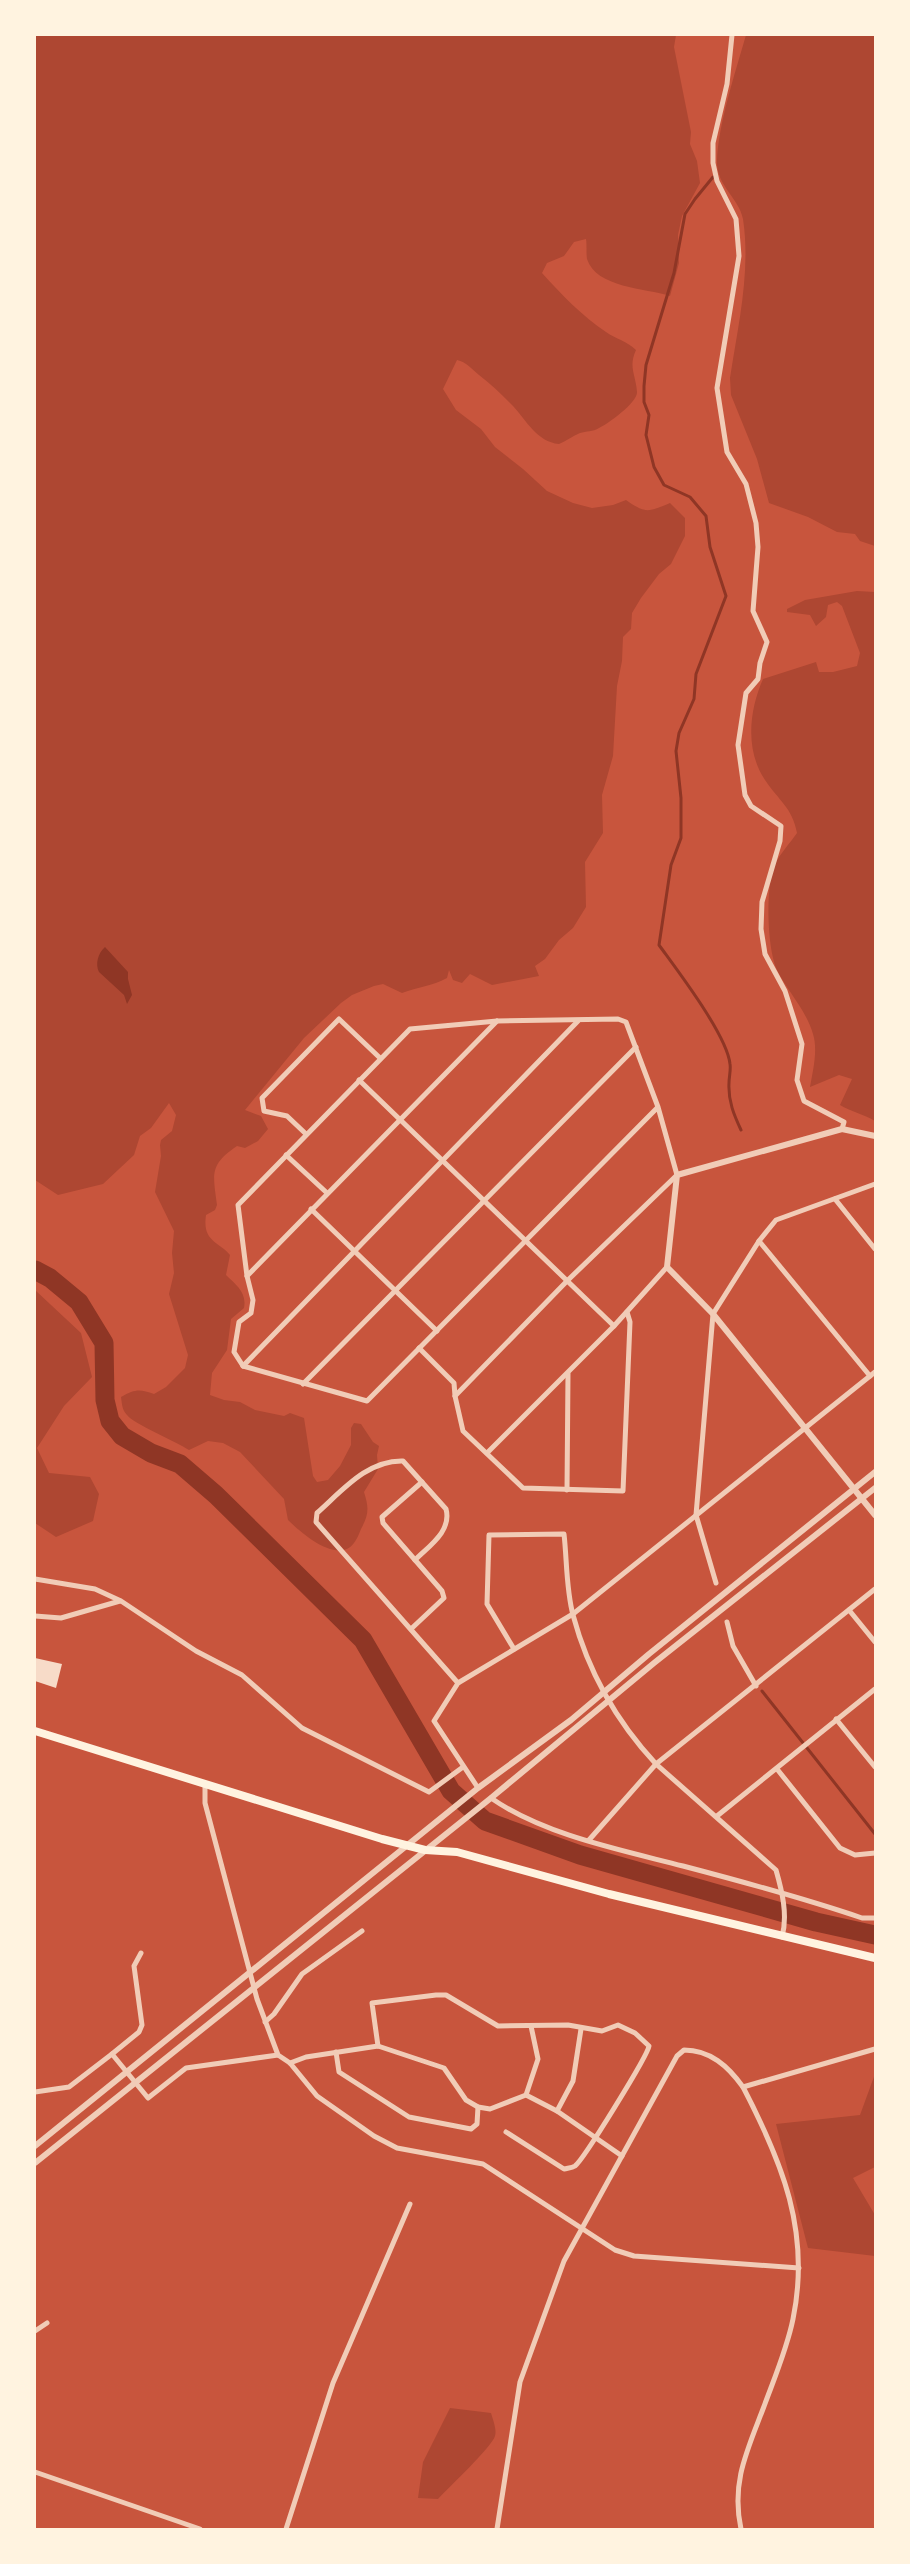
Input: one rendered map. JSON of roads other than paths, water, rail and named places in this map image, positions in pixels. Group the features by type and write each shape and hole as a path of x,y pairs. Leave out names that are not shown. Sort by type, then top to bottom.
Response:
{"main road":[{"path":"35,1731 407,1846 425,1850 457,1852 609,1894 875,1958"}],"street":[{"path":"732,35 727,84 713,143 712,163 717,181 736,219 739,256 717,388 727,452 746,484 756,523 758,546 754,611 767,642 760,662 758,679 746,693 738,745 745,794 751,806 781,826 780,841 762,902 761,929 765,954 785,991 802,1044 797,1080 804,1101 844,1122 842,1129"},
{"path":"487,1453 568,1374 667,1267 677,1175 658,1107 626,1022 618,1019 497,1022 410,1029 238,1205 247,1276 253,1300 251,1313 239,1322 234,1352 243,1366 367,1401 658,1107"},
{"path":"306,1134 287,1116 264,1111 262,1098 338,1020 380,1058"},
{"path":"243,1366 578,1021"},
{"path":"247,1276 400,1118 497,1022"},
{"path":"303,1384 636,1047"},
{"path":"359,1080 614,1326"},
{"path":"455,1396 567,1281 677,1175 842,1129 875,1136"},
{"path":"286,1155 327,1193"},
{"path":"716,1583 696,1516 713,1314 759,1241 776,1220 875,1184"},
{"path":"835,1199 875,1249"},
{"path":"311,1210 437,1331"},
{"path":"759,1241 870,1376"},
{"path":"667,1267 713,1314 875,1515"},
{"path":"419,1348 454,1384 463,1431 523,1488 623,1491 630,1322 627,1312"},
{"path":"478,1788 434,1721 458,1683 573,1614 875,1372"},
{"path":"567,1490 568,1374"},
{"path":"415,1560 443,1532 448,1517 446,1509 403,1461 389,1461 369,1468 317,1514 316,1522 458,1683"},
{"path":"35,2146 478,1788 571,1720 875,1472"},
{"path":"411,1629 444,1598 442,1591 383,1523 382,1517 422,1482"},
{"path":"35,2163 875,1488"},
{"path":"514,1649 487,1604 489,1535 564,1534 573,1614 608,1702 635,1740 656,1764 718,1816 776,1870 782,1892 785,1927 782,1937"},
{"path":"35,1580 95,1589 121,1601 196,1651 242,1675 302,1728 429,1792 463,1767"},
{"path":"589,1840 656,1764 875,1589"},
{"path":"35,1616 61,1618 121,1601"},
{"path":"849,1610 875,1642"},
{"path":"727,1622 733,1646 756,1686"},
{"path":"718,1816 875,1689"},
{"path":"836,1719 875,1767"},
{"path":"777,1769 840,1848 855,1855 875,1853"},
{"path":"205,1784 205,1802 250,1966 257,1999 265,2022 278,2055 290,2063 317,2096 374,2136 397,2148 483,2164 615,2250 634,2256 799,2268"},
{"path":"491,1798 509,1810 589,1840 782,1892 862,1918 875,1918"},
{"path":"265,2022 274,2014 302,1974 362,1931"},
{"path":"35,2092 75,2084 139,2032 142,2025 134,1966 141,1953"},
{"path":"378,2046 372,2003 376,2001 446,1995 498,2026 568,2025 581,2029 602,2031 618,2025 635,2033 649,2046 577,2165 564,2169 506,2132"},
{"path":"526,2095 538,2059 531,2026"},
{"path":"557,2112 574,2081 581,2029"},
{"path":"290,2063 306,2057 378,2046 444,2068 466,2100 478,2107 490,2109 526,2095 557,2112 622,2156"},
{"path":"743,2087 875,2049"},
{"path":"497,2529 520,2382 564,2261 677,2056 684,2050 696,2050 724,2064 732,2071 743,2087 768,2134 782,2170 796,2222 799,2268 796,2305 788,2340 739,2475 736,2506 741,2529"},
{"path":"336,2052 339,2072 409,2118 471,2129 477,2124 478,2107"},
{"path":"112,2054 148,2098 186,2068 278,2055"},
{"path":"286,2529 334,2383 410,2204"},
{"path":"35,2331 47,2323"},
{"path":"35,2472 200,2529"}],"waterway":[{"path":"713,177 685,214 674,273 646,365 644,386 644,402 649,415 646,435 654,467 664,485 690,497 706,516 710,547 726,596 696,674 694,699 679,733 676,751 681,798 681,838 671,865 659,945 711,1020 727,1052 730,1066 729,1090 731,1102 741,1130"},
{"path":"35,1270 50,1278 79,1302 104,1343 105,1400 110,1421 122,1436 151,1453 180,1464 216,1495 363,1640 451,1791 485,1821 580,1855 816,1922 875,1935"},
{"path":"762,1691 875,1834"}]}
